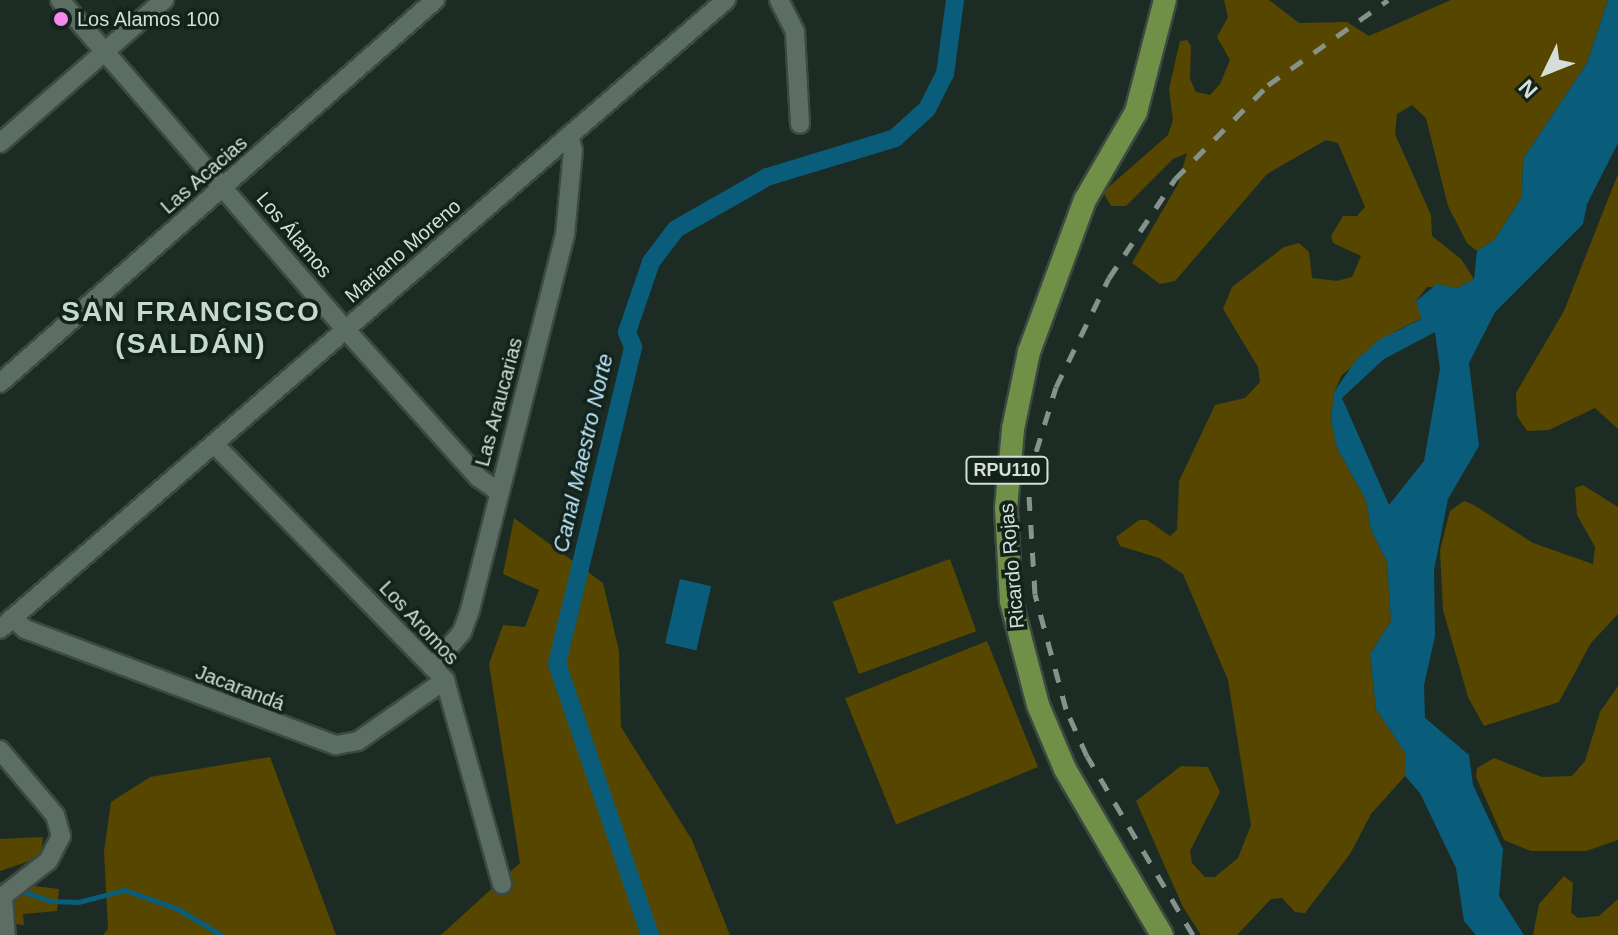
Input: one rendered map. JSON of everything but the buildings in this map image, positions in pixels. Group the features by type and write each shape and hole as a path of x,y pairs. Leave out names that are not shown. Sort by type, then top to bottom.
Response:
{"main road":[{"name":"Ricardo Rojas","path":"1162,935 1065,769 1038,705 1011,601 1006,508 1013,429 1029,352 1085,200 1136,112 1165,0"}],"street":[{"name":"Los Álamos","path":"60,0 346,330 479,478 499,492"},
{"path":"0,143 164,0"},
{"name":"Las Acacias","path":"0,383 435,0"},
{"name":"Mariano Moreno","path":"6,623 726,0"},
{"path":"779,0 795,32 800,124"},
{"name":"Las Araucarias","path":"438,674 462,632 565,235 573,150 569,136"},
{"name":"Los Aromos","path":"215,445 438,674 502,884"},
{"name":"Jacarandá","path":"6,623 336,745 358,741 438,674"},
{"path":"0,750 60,825 56,851 11,886 0,905 6,935"}],"shaded area":[{"path":"1224,0 1269,0 1299,23 1347,22 1369,36 1451,0 1608,0 1587,63 1523,159 1522,197 1495,239 1477,251 1467,243 1448,206 1426,118 1412,105 1397,114 1395,134 1431,215 1432,236 1461,259 1474,279 1457,288 1427,287 1416,301 1422,318 1396,331 1342,375 1334,392 1331,420 1337,448 1366,500 1371,530 1387,562 1391,621 1370,654 1376,709 1405,753 1405,776 1371,814 1350,854 1305,913 1295,912 1282,898 1271,899 1237,935 1201,935 1183,907 1136,801 1181,766 1208,767 1220,792 1190,851 1192,863 1205,877 1215,877 1238,858 1251,825 1228,680 1183,574 1159,558 1120,546 1116,537 1139,520 1147,520 1170,536 1177,530 1179,481 1215,405 1245,398 1260,382 1258,367 1223,309 1232,287 1284,247 1299,243 1309,252 1312,278 1337,281 1352,277 1361,256 1333,243 1331,236 1343,216 1357,216 1365,207 1338,143 1326,140 1267,174 1175,281 1160,284 1132,263 1178,184 1187,153 1173,159 1126,206 1111,206 1103,192 1168,135 1173,120 1169,89 1180,41 1187,40 1191,46 1190,79 1196,92 1210,95 1220,84 1230,60 1217,37 1228,17"},
{"path":"1618,174 1618,429 1595,408 1549,430 1527,431 1517,416 1516,393 1564,311"},
{"path":"1583,485 1618,507 1618,614 1591,643 1559,702 1484,726 1468,697 1443,610 1440,550 1450,511 1464,501 1533,543 1593,564 1595,547 1577,515 1575,488"},
{"path":"514,518 603,583 619,651 621,727 692,840 730,935 441,935 520,863 489,664 503,625 525,627 539,590 503,574"},
{"path":"950,559 976,631 859,674 833,602"},
{"path":"987,641 1038,767 896,824 845,698"},
{"path":"1618,686 1618,840 1586,851 1531,851 1504,840 1476,777 1477,768 1494,758 1542,777 1572,776 1585,761 1600,712"},
{"path":"270,757 336,935 103,935 108,929 104,851 111,802 150,777"},
{"path":"43,837 41,857 0,871 0,839"},
{"path":"1564,876 1573,883 1571,913 1578,918 1599,916 1618,899 1618,935 1533,935 1539,904"},
{"path":"0,882 59,889 57,911 23,914 24,925 0,922"}],"water":[{"path":"1608,0 1618,0 1618,143 1587,204 1583,224 1495,312 1469,363 1479,446 1448,499 1434,570 1435,636 1424,685 1425,718 1469,755 1473,785 1503,849 1499,896 1524,935 1476,935 1464,921 1456,868 1420,793 1405,776 1405,753 1376,709 1370,654 1391,621 1387,562 1371,530 1366,500 1337,448 1331,420 1334,392 1356,360 1379,340 1421,319 1416,301 1437,284 1457,288 1474,279 1477,251 1495,239 1522,197 1523,159 1587,63","holes":["1435,332 1440,369 1424,461 1389,505 1342,398 1384,359"]},
{"path":"680,579 711,586 696,651 665,643"}],"waterway":[{"name":"Canal Maestro Norte","path":"650,935 557,664 633,347 627,332 651,262 676,229 767,177 895,138 927,109 945,74 955,0"},
{"path":"19,890 51,901 78,902 125,890 178,909 221,935"}],"railway":[{"path":"1193,935 1087,756 1066,709 1035,594 1028,478 1056,387 1109,278 1175,179 1268,85 1388,0"}],"place":[{"name":"Los Alamos 100","path":"61,19"}],"district":[{"name":"SAN FRANCISCO (SALDÁN)","path":"191,328"}]}
